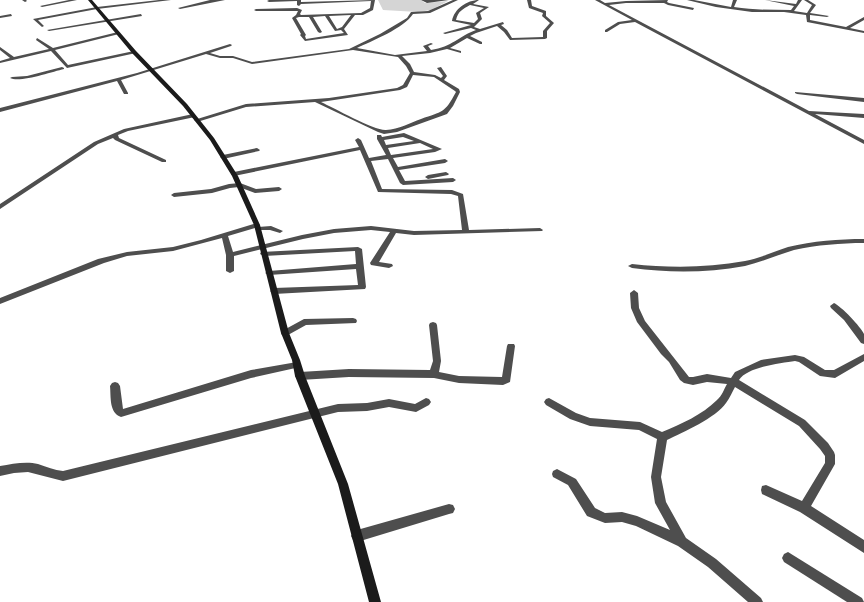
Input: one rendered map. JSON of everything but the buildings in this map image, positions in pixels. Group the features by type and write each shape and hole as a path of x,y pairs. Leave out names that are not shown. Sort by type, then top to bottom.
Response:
{"street":[{"path":"35,4 59,0"},
{"path":"42,6 75,0"},
{"path":"62,9 93,4 169,0"},
{"path":"180,8 212,0 223,0"},
{"path":"256,10 298,6 361,6 362,1 372,0 372,9 364,14 298,15"},
{"path":"424,0 427,2 446,0"},
{"path":"352,49 381,35 408,19 412,13 430,12 456,0"},
{"path":"475,24 454,21 454,15 477,0"},
{"path":"206,53 220,57 236,57 252,63 352,49 399,56 447,48 479,30 501,24 511,39 545,38 545,31 552,23 544,16 545,12 530,7 529,0"},
{"path":"597,0 864,142"},
{"path":"693,0 730,10 791,11 800,0"},
{"path":"716,6 719,0"},
{"path":"730,10 735,0"},
{"path":"756,10 767,0 783,1 797,5"},
{"path":"806,0 814,5 809,14 808,21 864,32"},
{"path":"269,1 300,1 298,6 300,10 298,15 294,18 304,35 302,35 305,40 347,34 342,29"},
{"path":"605,4 621,2 666,1 673,5 694,9"},
{"path":"774,10 783,1"},
{"path":"635,2 638,7"},
{"path":"42,26 35,19 66,13 93,4"},
{"path":"93,4 134,52 185,105 212,139 240,185 258,227 285,333 298,365 300,376 343,484 375,602"},
{"path":"444,33 471,27 480,19 478,13 488,6 470,4"},
{"path":"291,5 298,6"},
{"path":"673,5 679,12"},
{"path":"741,10 765,12 786,11 827,16"},
{"path":"32,16 43,12"},
{"path":"66,13 70,17 87,14"},
{"path":"49,30 141,15"},
{"path":"326,15 336,30"},
{"path":"331,31 342,29 353,15"},
{"path":"0,17 11,16"},
{"path":"51,16 54,19"},
{"path":"310,16 320,32"},
{"path":"846,28 863,17"},
{"path":"606,31 619,23 634,21"},
{"path":"471,27 479,30"},
{"path":"315,33 326,32"},
{"path":"0,62 118,33"},
{"path":"304,35 309,34"},
{"path":"466,36 481,43"},
{"path":"37,39 52,49 65,68"},
{"path":"430,52 425,46 431,44"},
{"path":"0,110 151,70 230,45"},
{"path":"0,48 14,58"},
{"path":"447,48 459,52"},
{"path":"12,78 27,77 134,52"},
{"path":"399,56 408,65 412,73"},
{"path":"44,69 65,68"},
{"path":"439,68 445,76 442,79"},
{"path":"315,101 383,132 407,128 422,120 443,115 450,109 458,91 442,79 430,75 412,73"},
{"path":"1,211 90,146 116,134 132,129 195,118 246,106 349,98 398,89 405,86 412,73"},
{"path":"118,79 126,93"},
{"path":"797,93 864,100"},
{"path":"805,111 864,116"},
{"path":"116,134 115,137 117,139 164,162"},
{"path":"367,160 389,157 437,150 404,136 380,137 384,147 389,157 395,169 403,183 435,178 446,174"},
{"path":"358,140 380,191 452,192 461,195 466,232"},
{"path":"384,147 419,142"},
{"path":"234,174 362,148"},
{"path":"222,157 257,150"},
{"path":"395,169 446,161"},
{"path":"435,178 453,180"},
{"path":"174,195 206,192 229,186 240,185 255,191 279,189"},
{"path":"0,301 101,261 127,254 173,249 258,227 271,228 280,231"},
{"path":"263,250 302,237 334,231 371,228 414,233 540,230"},
{"path":"388,266 374,263 394,231"},
{"path":"224,235 230,255 230,271"},
{"path":"632,266 650,269 695,270 759,260 791,249 831,241 864,241"},
{"path":"230,255 263,250 358,248 362,287 274,291"},
{"path":"269,273 360,266"},
{"path":"634,293 635,308 641,322 672,360 683,377 687,380 693,381 707,378 735,382 802,423 830,455 830,464 804,508"},
{"path":"834,306 848,318 864,341"},
{"path":"285,333 304,322 353,321"},
{"path":"433,325 437,361 434,374"},
{"path":"300,376 349,373 434,374 459,379 503,381 507,379 510,346"},
{"path":"549,402 573,416 590,422 640,426 662,436 688,425 710,412 722,402 735,382 738,374 761,363 795,358 801,359 823,374 830,375 835,374 864,357"},
{"path":"115,386 117,409 121,413 251,374 298,365"},
{"path":"0,470 17,467 38,469 50,474 63,476 338,408 367,407 389,404 416,408 426,402"},
{"path":"662,436 656,477 661,503 682,542"},
{"path":"558,474 572,482 586,506 597,516 605,518 622,517 638,521 682,542 712,563 757,602"},
{"path":"766,490 804,508 864,547"},
{"path":"357,536 449,509"},
{"path":"788,558 858,602"}],"shaded area":[{"path":"378,0 421,0 425,3 448,1 431,10 418,12 383,10"}]}
